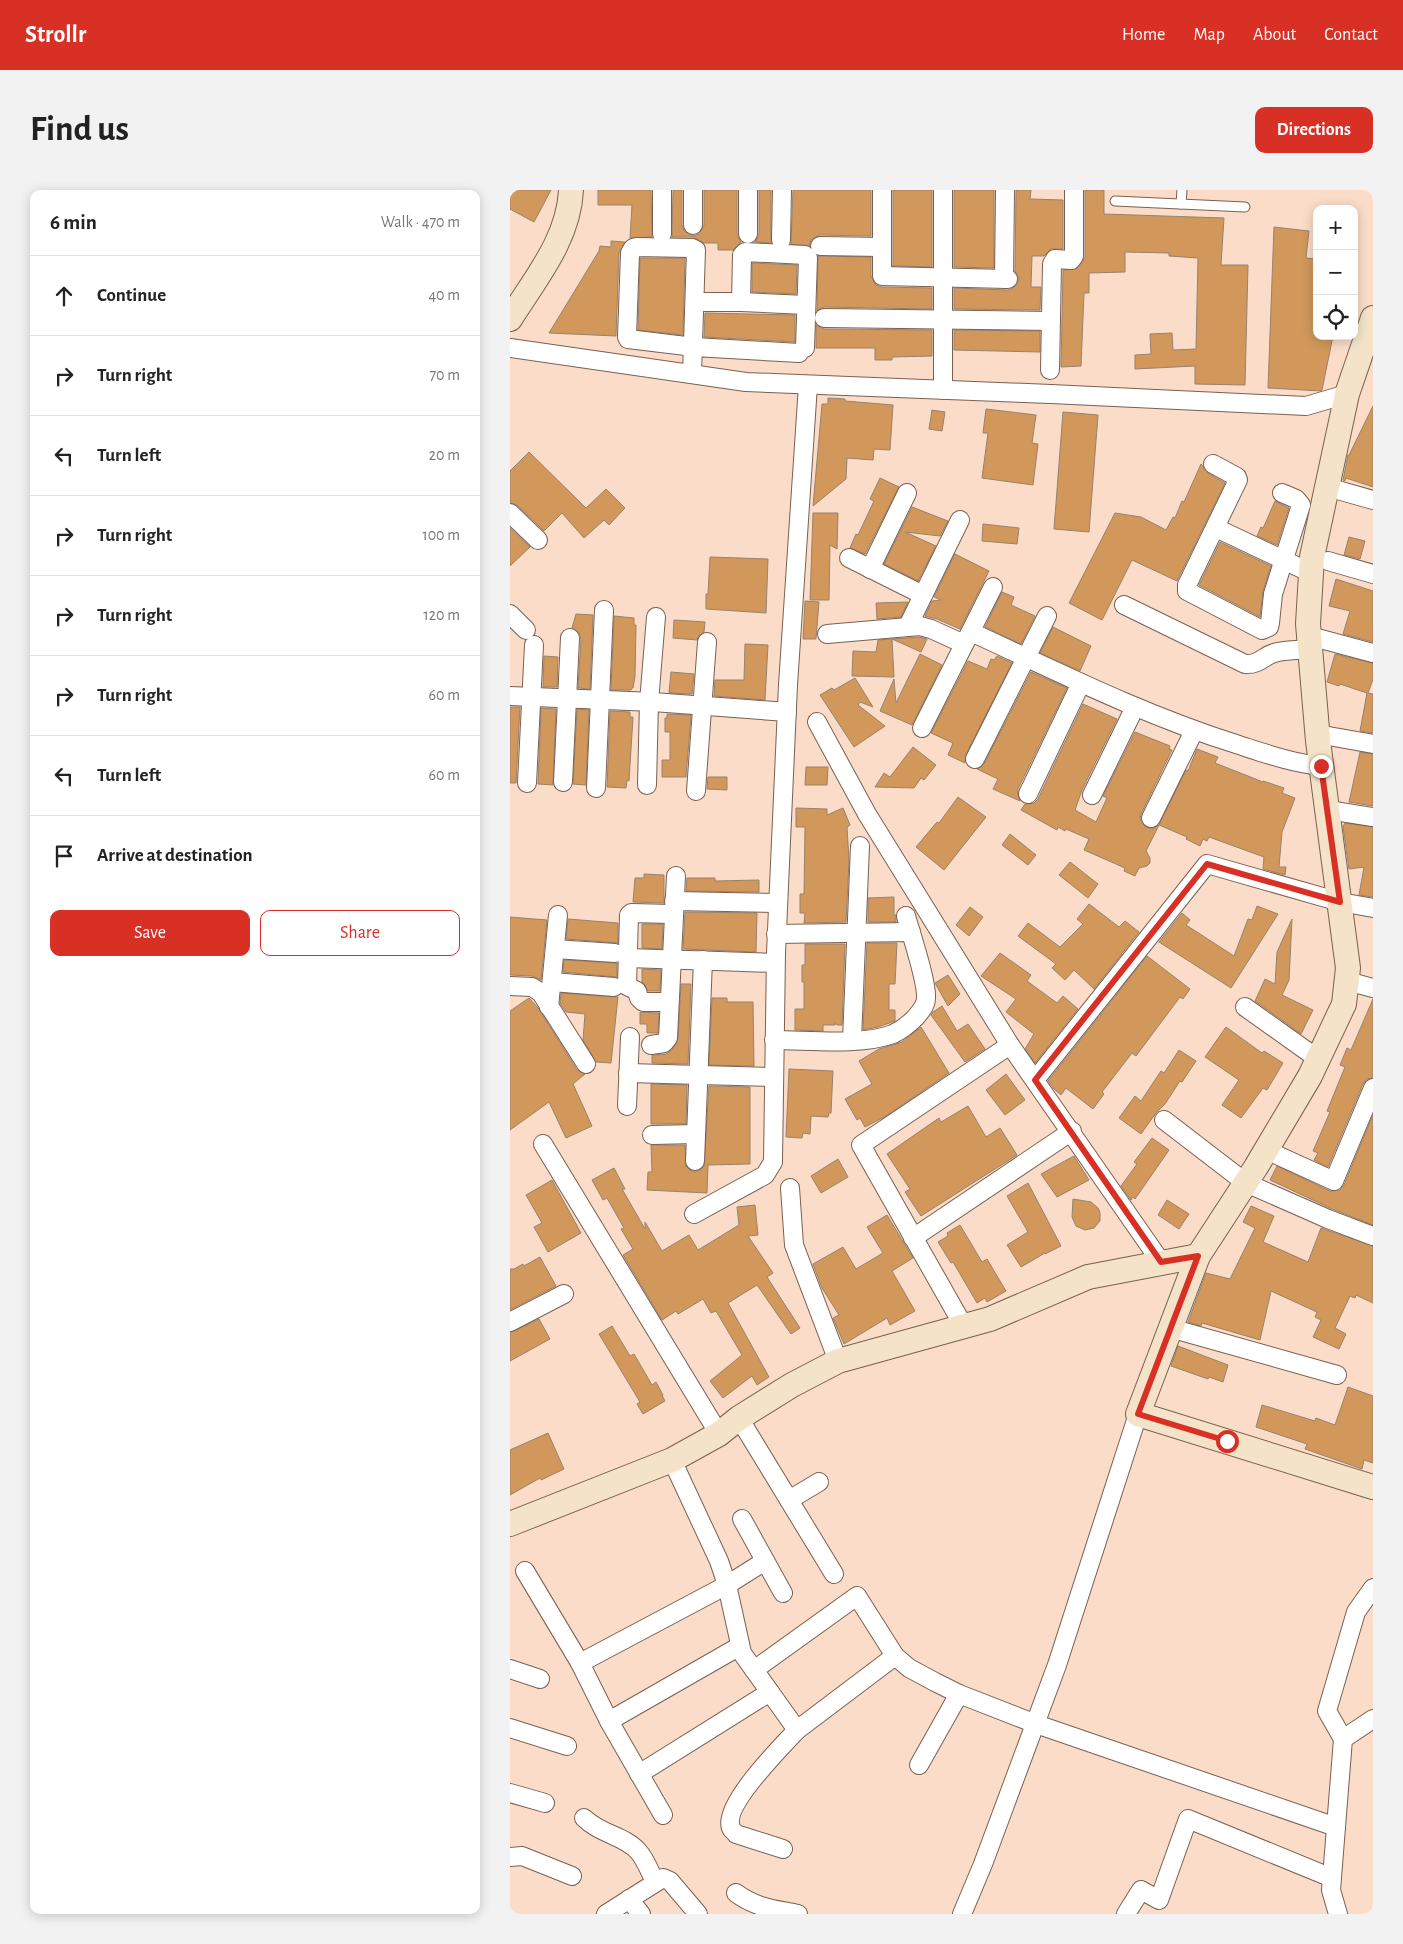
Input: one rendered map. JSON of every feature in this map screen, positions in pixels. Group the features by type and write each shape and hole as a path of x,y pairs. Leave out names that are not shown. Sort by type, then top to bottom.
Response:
{"street":[{"path":"510,319 556,246 568,217 571,190"},
{"path":"662,190 662,234"},
{"path":"693,190 693,226"},
{"path":"748,190 748,234"},
{"path":"781,240 782,190"},
{"path":"882,190 882,276 1006,279 1005,190"},
{"path":"943,190 943,390"},
{"path":"1050,370 1052,264 1054,259 1071,260 1074,256 1074,190"},
{"path":"820,246 881,247"},
{"path":"692,374 694,347 696,302 696,250 692,248 636,247 631,250 627,337 633,340 694,347 802,350 806,305 806,256 745,252 742,255 741,302"},
{"path":"696,302 806,305"},
{"path":"824,318 1051,321"},
{"path":"962,1914 983,1864 1058,1665 1138,1414 1198,1256 1266,1150 1318,1059 1344,1004 1348,968 1317,734 1314,644 1308,624 1319,567 1312,557 1348,394 1373,318"},
{"path":"510,348 746,382 1306,406 1348,394"},
{"path":"694,1214 766,1175 773,1162 776,934 787,712 808,385"},
{"path":"1213,464 1237,477 1238,480 1187,585 1187,591 1262,630 1269,627 1273,594 1301,505 1296,499 1282,493"},
{"path":"1327,487 1373,500"},
{"path":"870,569 907,493"},
{"path":"510,513 538,540"},
{"path":"908,626 960,520"},
{"path":"1216,528 1283,561 1373,574"},
{"path":"849,558 923,595"},
{"path":"922,728 993,587"},
{"path":"1124,605 1244,664 1252,665 1276,652 1314,644 1373,654"},
{"path":"596,788 604,610"},
{"path":"510,614 530,638 532,697 527,783"},
{"path":"975,759 1047,616"},
{"path":"647,785 649,702 656,617"},
{"path":"827,634 908,626 932,629 967,638 1027,658 1135,707 1194,731 1298,763 1321,766"},
{"path":"563,782 570,638"},
{"path":"696,791 707,642"},
{"path":"1028,794 1081,683"},
{"path":"510,696 701,705 787,712"},
{"path":"1092,795 1135,707"},
{"path":"817,722 868,814 1010,1044 1161,1262"},
{"path":"1151,818 1194,731"},
{"path":"1317,734 1373,744"},
{"path":"1328,810 1373,817"},
{"path":"852,1040 860,846"},
{"path":"1035,1080 1207,864 1340,902 1373,908"},
{"path":"651,1045 664,1043 668,1040 676,876"},
{"path":"669,1002 640,1000 637,991 627,986 621,956 630,913 674,907 778,903"},
{"path":"549,1007 558,915"},
{"path":"774,1040 852,1040 893,1034 904,1028 922,1010 926,998 908,924 856,933 776,934"},
{"path":"555,949 621,956 775,963"},
{"path":"695,1161 703,960"},
{"path":"1347,981 1373,988"},
{"path":"552,982 614,987"},
{"path":"510,986 537,989 586,1064"},
{"path":"1245,1007 1318,1059"},
{"path":"628,1106 630,1037"},
{"path":"963,1325 861,1145 1010,1044"},
{"path":"628,1073 774,1077"},
{"path":"1266,1150 1334,1181 1373,1088"},
{"path":"1164,1120 1246,1182 1328,1219 1373,1236"},
{"path":"912,1238 1072,1131"},
{"path":"652,1135 696,1134"},
{"path":"542,1144 719,1434"},
{"path":"790,1188 794,1245 838,1361"},
{"path":"510,1524 672,1460 719,1434 739,1418 792,1385 838,1361 990,1319 1088,1277 1198,1256"},
{"path":"510,1322 564,1294"},
{"path":"1170,1328 1337,1375"},
{"path":"1138,1414 1373,1487"},
{"path":"739,1418 834,1574"},
{"path":"672,1460 719,1560 727,1585 742,1652 797,1730"},
{"path":"789,1500 819,1482"},
{"path":"742,1518 783,1593"},
{"path":"580,1663 727,1585 765,1561"},
{"path":"525,1571 580,1663 609,1721 663,1815"},
{"path":"1338,1914 1331,1890 1343,1739 1327,1711 1356,1612 1373,1588"},
{"path":"754,1670 857,1596 895,1656 922,1676 959,1694 1036,1724 1336,1827"},
{"path":"609,1721 740,1646"},
{"path":"783,1849 736,1834 731,1828 730,1822 733,1812 747,1786 797,1730 895,1656"},
{"path":"510,1669 540,1679"},
{"path":"639,1774 770,1692"},
{"path":"919,1765 959,1694"},
{"path":"1343,1739 1373,1719"},
{"path":"510,1728 567,1746"},
{"path":"510,1793 545,1803"},
{"path":"584,1818 599,1830 633,1846 644,1860 655,1882"},
{"path":"1126,1914 1141,1890 1159,1900 1188,1819 1332,1878"},
{"path":"510,1857 522,1856 572,1876"},
{"path":"606,1914 663,1878 670,1881 698,1914"},
{"path":"736,1892 757,1906 798,1914"},
{"path":"629,1899 642,1914"}],"lane":[{"path":"1181,204 1182,190"},
{"path":"1115,201 1245,207"}],"building":[{"path":"510,190 551,190 534,222 510,209"},
{"path":"598,190 651,190 652,237 630,238 632,205 598,205"},
{"path":"673,190 682,190 682,225 684,231 693,236 699,234 704,225 704,190 737,190 737,234 741,242 733,250 718,250 718,243 704,243 693,237 672,237"},
{"path":"759,190 771,190 771,243 755,242 759,234"},
{"path":"793,190 871,190 871,236 820,235 811,240 809,246 791,244"},
{"path":"893,190 932,190 932,267 893,266"},
{"path":"954,190 994,190 994,268 954,267"},
{"path":"1016,190 1031,190 1030,199 1063,200 1063,249 1051,249 1044,256 1032,256 1031,287 1041,287 1040,310 954,309 954,288 1008,290 1017,284 1019,279 1015,271"},
{"path":"1085,190 1104,190 1104,214 1224,218 1221,265 1248,265 1245,385 1195,384 1195,366 1135,369 1135,355 1151,354 1150,334 1172,333 1173,350 1196,349 1198,258 1169,256 1169,253 1125,252 1125,272 1089,273 1089,293 1084,293 1081,366 1061,367 1063,270 1076,269 1085,257"},
{"path":"1274,227 1309,231 1306,258 1313,259 1313,340 1332,340 1322,390 1268,388"},
{"path":"611,241 625,242 619,253 616,336 549,333 599,251 600,246 611,247"},
{"path":"818,256 871,257 871,276 876,285 882,287 932,288 932,309 824,307 817,311"},
{"path":"640,258 685,258 683,335 638,330"},
{"path":"752,263 797,265 796,294 752,292"},
{"path":"705,313 795,315 795,342 704,337"},
{"path":"816,325 824,329 932,330 932,356 892,357 892,360 875,360 875,348 816,348"},
{"path":"954,330 1040,331 1040,352 954,350"},
{"path":"828,398 893,405 890,450 874,449 873,460 847,458 846,479 813,506 822,404 828,404"},
{"path":"1373,406 1373,487 1346,478 1345,481 1343,480 1348,455"},
{"path":"986,409 1036,415 1032,443 1038,444 1033,485 982,478 988,433 983,433"},
{"path":"932,410 945,412 942,431 929,429"},
{"path":"1063,412 1098,415 1089,532 1054,529"},
{"path":"529,452 586,508 606,489 625,508 609,525 604,520 584,538 562,513 544,531 517,505 510,503 510,471"},
{"path":"1201,464 1208,473 1225,483 1177,581 1132,560 1102,620 1069,603 1115,513 1141,517 1166,530 1173,517 1175,518 1182,501 1184,502"},
{"path":"880,478 899,487 865,554 850,548 874,501 870,499"},
{"path":"1275,501 1289,508 1277,545 1257,536 1261,527 1263,528"},
{"path":"912,507 948,521 940,536 905,532 936,546 918,581 884,564"},
{"path":"813,513 838,513 837,549 830,545 829,600 810,600"},
{"path":"983,524 1019,528 1017,544 982,541"},
{"path":"510,528 530,547 510,566"},
{"path":"1349,537 1365,541 1360,559 1344,555"},
{"path":"1220,542 1271,566 1263,591 1260,617 1199,585"},
{"path":"955,554 989,571 960,629 925,616 932,601 941,600 934,597"},
{"path":"710,557 768,559 766,613 706,609"},
{"path":"1336,579 1373,591 1373,642 1343,634 1350,611 1329,606"},
{"path":"1002,592 1014,597 1011,605 1035,616 1021,644 985,627"},
{"path":"805,601 819,602 816,639 803,639"},
{"path":"908,602 901,617 877,619 876,603"},
{"path":"576,614 593,615 590,689 578,688 581,639 579,633 572,628"},
{"path":"614,616 634,618 634,625 636,625 635,676 631,690 611,690"},
{"path":"674,620 705,622 704,632 697,640 673,638"},
{"path":"1053,627 1091,646 1080,671 1040,653"},
{"path":"919,637 927,639 921,652 892,639 894,677 852,676 853,651 876,652 878,640"},
{"path":"745,644 768,645 765,700 714,696 715,680 744,680"},
{"path":"920,654 942,665 912,725 880,711 894,679 896,703"},
{"path":"1335,654 1373,663 1373,679 1368,693 1373,694 1373,733 1360,731 1367,693 1340,684 1339,686 1327,682"},
{"path":"544,656 558,657 557,687 543,687"},
{"path":"997,656 1012,663 966,754 965,763 948,755 953,743 931,733 968,661 987,669 991,659 994,660"},
{"path":"671,672 694,674 692,694 669,693"},
{"path":"1031,672 1067,688 1018,789 1020,801 993,789 998,779 977,769 984,764"},
{"path":"855,678 873,707 860,702 858,705 885,726 854,747 820,695 832,688 834,690"},
{"path":"1083,704 1117,719 1082,790 1075,810 1096,822 1107,798 1103,796 1135,732 1170,746 1169,749 1172,750 1141,814 1140,819 1146,827 1152,829 1159,825 1146,851 1150,858 1150,863 1139,868 1135,876 1124,871 1125,868 1084,850 1089,839 1066,829 1065,831 1058,827 1057,830 1021,810 1025,804 1034,803 1038,799"},
{"path":"510,707 520,707 516,783 510,783"},
{"path":"541,708 556,709 553,785 538,784"},
{"path":"577,709 589,710 586,785 573,784"},
{"path":"610,711 630,712 630,717 633,717 629,781 627,780 626,788 607,787"},
{"path":"667,714 691,715 686,777 662,777 662,760 670,760 670,732 665,732 665,718 667,718"},
{"path":"913,747 936,765 924,780 921,778 914,788 875,787 884,773 890,777"},
{"path":"1197,749 1218,757 1215,763 1263,782 1284,788 1282,793 1295,798 1282,832 1279,867 1286,867 1285,875 1263,869 1264,857 1209,837 1207,841 1203,839 1200,846 1186,839 1187,837 1159,825 1186,770 1188,771"},
{"path":"1360,752 1373,754 1373,806 1349,802"},
{"path":"806,767 828,767 827,785 805,785"},
{"path":"708,777 727,777 727,790 707,789"},
{"path":"958,797 986,817 944,870 916,847 937,822 939,823"},
{"path":"796,808 827,809 827,815 843,808 850,825 847,827 849,860 846,922 804,923 805,913 800,913 800,894 804,894 805,827 796,827"},
{"path":"1345,823 1373,827 1373,897 1359,895 1364,867 1349,869 1343,826"},
{"path":"1010,834 1036,855 1028,865 1002,845"},
{"path":"1070,862 1098,884 1088,898 1059,875"},
{"path":"644,874 664,875 664,903 633,902 635,878 644,878"},
{"path":"687,878 715,878 715,881 759,880 759,892 686,891"},
{"path":"894,897 896,922 868,922 868,898"},
{"path":"1089,904 1119,927 1125,921 1139,932 1094,989 1074,970 1065,980 1052,968 1056,964 1018,936 1028,923 1060,947 1083,924 1077,919"},
{"path":"1257,906 1278,914 1231,988 1159,942 1182,913 1190,920 1186,925 1234,956 1248,919 1252,920"},
{"path":"970,907 983,917 969,936 956,925"},
{"path":"685,912 757,913 756,952 683,949"},
{"path":"510,917 547,920 541,980 532,976 510,975"},
{"path":"568,919 618,923 618,943 566,939"},
{"path":"1292,919 1289,980 1282,995 1313,1010 1301,1034 1255,1001 1265,979 1275,984 1277,952"},
{"path":"642,924 663,924 662,949 642,948"},
{"path":"867,943 897,943 895,984 889,984 889,1010 895,1010 895,1021 863,1030"},
{"path":"805,944 845,944 842,1025 837,1025 835,1022 835,1025 823,1025 823,1031 795,1030 795,1009 804,1009 802,965 805,965"},
{"path":"1000,953 1031,975 1027,981 1057,1003 1063,996 1078,1009 1035,1063 1025,1049 1034,1034 1006,1012 1016,999 981,976"},
{"path":"1147,956 1190,989 1183,999 1180,997 1136,1056 1132,1053 1102,1092 1104,1094 1093,1109 1066,1088 1061,1095 1048,1081"},
{"path":"564,960 617,963 617,977 563,972"},
{"path":"642,969 661,970 660,991 648,991 642,982"},
{"path":"948,975 960,994 948,1006 935,983"},
{"path":"681,984 691,984 688,1064 652,1063 652,1055 666,1054 672,1050 678,1039"},
{"path":"561,993 618,997 611,1063 596,1062 583,1040 585,1014 566,1012 560,1003"},
{"path":"529,998 539,1009 577,1070 585,1074 573,1084 592,1126 566,1138 549,1102 510,1130 510,1011"},
{"path":"712,998 727,998 727,1002 753,1002 754,1066 709,1065"},
{"path":"1373,999 1373,1078 1367,1079 1363,1084 1328,1167 1314,1160 1318,1153 1313,1151 1330,1112 1327,1111 1345,1067 1340,1065 1347,1048 1351,1050"},
{"path":"942,1006 957,1031 968,1024 985,1049 965,1062 931,1015"},
{"path":"640,1012 659,1013 658,1033 647,1033 647,1024 640,1024"},
{"path":"921,1027 949,1073 886,1116 865,1127 860,1118 857,1120 845,1099 872,1084 859,1061 879,1049 902,1042"},
{"path":"1226,1027 1262,1053 1264,1051 1283,1063 1267,1090 1263,1088 1241,1118 1222,1105 1239,1080 1205,1057"},
{"path":"1179,1050 1196,1061 1141,1134 1119,1118 1135,1096 1141,1101 1161,1071 1164,1073"},
{"path":"789,1069 833,1071 831,1113 829,1113 828,1117 811,1116 810,1134 803,1133 802,1138 786,1137"},
{"path":"1006,1074 1025,1100 1005,1115 986,1090"},
{"path":"651,1084 687,1085 686,1124 651,1124"},
{"path":"709,1086 750,1087 750,1164 708,1165 707,1193 647,1190 648,1172 652,1172 651,1145 685,1145 686,1166 695,1172 704,1166"},
{"path":"968,1106 986,1137 1000,1128 1017,1155 921,1216 905,1192 910,1189 887,1154 939,1118 941,1122"},
{"path":"1373,1115 1373,1225 1332,1209 1270,1180 1277,1166 1330,1191 1340,1190 1344,1185"},
{"path":"1152,1138 1169,1150 1135,1199 1133,1197 1131,1200 1121,1186 1137,1164 1134,1162"},
{"path":"1074,1156 1089,1180 1057,1197 1041,1174"},
{"path":"838,1159 848,1177 821,1193 811,1176"},
{"path":"614,1168 625,1189 622,1189 645,1229 645,1222 662,1251 689,1235 698,1250 739,1225 737,1207 755,1205 758,1235 748,1236 773,1273 767,1277 800,1328 791,1334 757,1285 728,1303 769,1377 757,1385 752,1376 723,1398 710,1381 742,1355 716,1311 711,1313 703,1299 678,1314 676,1311 662,1320 623,1255 633,1249 621,1229 624,1228 607,1198 603,1200 592,1180"},
{"path":"552,1180 581,1233 548,1252 534,1227 542,1223 526,1195"},
{"path":"1028,1183 1061,1246 1021,1267 1007,1245 1028,1232 1007,1196"},
{"path":"1073,1199 1091,1202 1098,1208 1100,1221 1094,1228 1085,1230 1076,1226 1072,1217"},
{"path":"1167,1200 1189,1214 1179,1229 1158,1215"},
{"path":"1251,1206 1274,1216 1263,1242 1308,1262 1321,1228 1373,1246 1373,1303 1356,1295 1355,1298 1350,1296 1335,1328 1346,1334 1339,1349 1313,1337 1321,1320 1315,1317 1317,1312 1271,1291 1260,1340 1202,1323 1201,1326 1188,1322 1206,1273 1230,1279 1255,1228 1243,1222"},
{"path":"887,1215 913,1258 892,1271 915,1311 890,1325 887,1318 844,1344 833,1318 839,1315 822,1288 813,1264 843,1247 856,1269 883,1253 867,1227"},
{"path":"960,1225 982,1262 987,1259 1006,1291 987,1302 985,1298 977,1303 953,1262 951,1263 938,1242 948,1236 947,1233"},
{"path":"540,1257 556,1286 510,1310 510,1269 523,1264 524,1266"},
{"path":"539,1319 550,1339 510,1361 510,1333"},
{"path":"612,1326 630,1356 634,1354 652,1385 656,1382 663,1395 665,1401 643,1414 637,1404 640,1402 599,1334"},
{"path":"1178,1346 1228,1365 1223,1382 1209,1377 1208,1379 1171,1366"},
{"path":"1348,1387 1373,1396 1373,1463 1364,1460 1362,1469 1305,1449 1307,1444 1256,1427 1262,1405 1315,1421 1316,1418 1335,1425"},
{"path":"548,1433 564,1469 541,1480 540,1478 510,1495 510,1450"}],"route":[{"path":"1227,1441 1138,1414 1198,1256 1161,1262 1035,1080 1207,864 1340,902 1321,766"}]}
